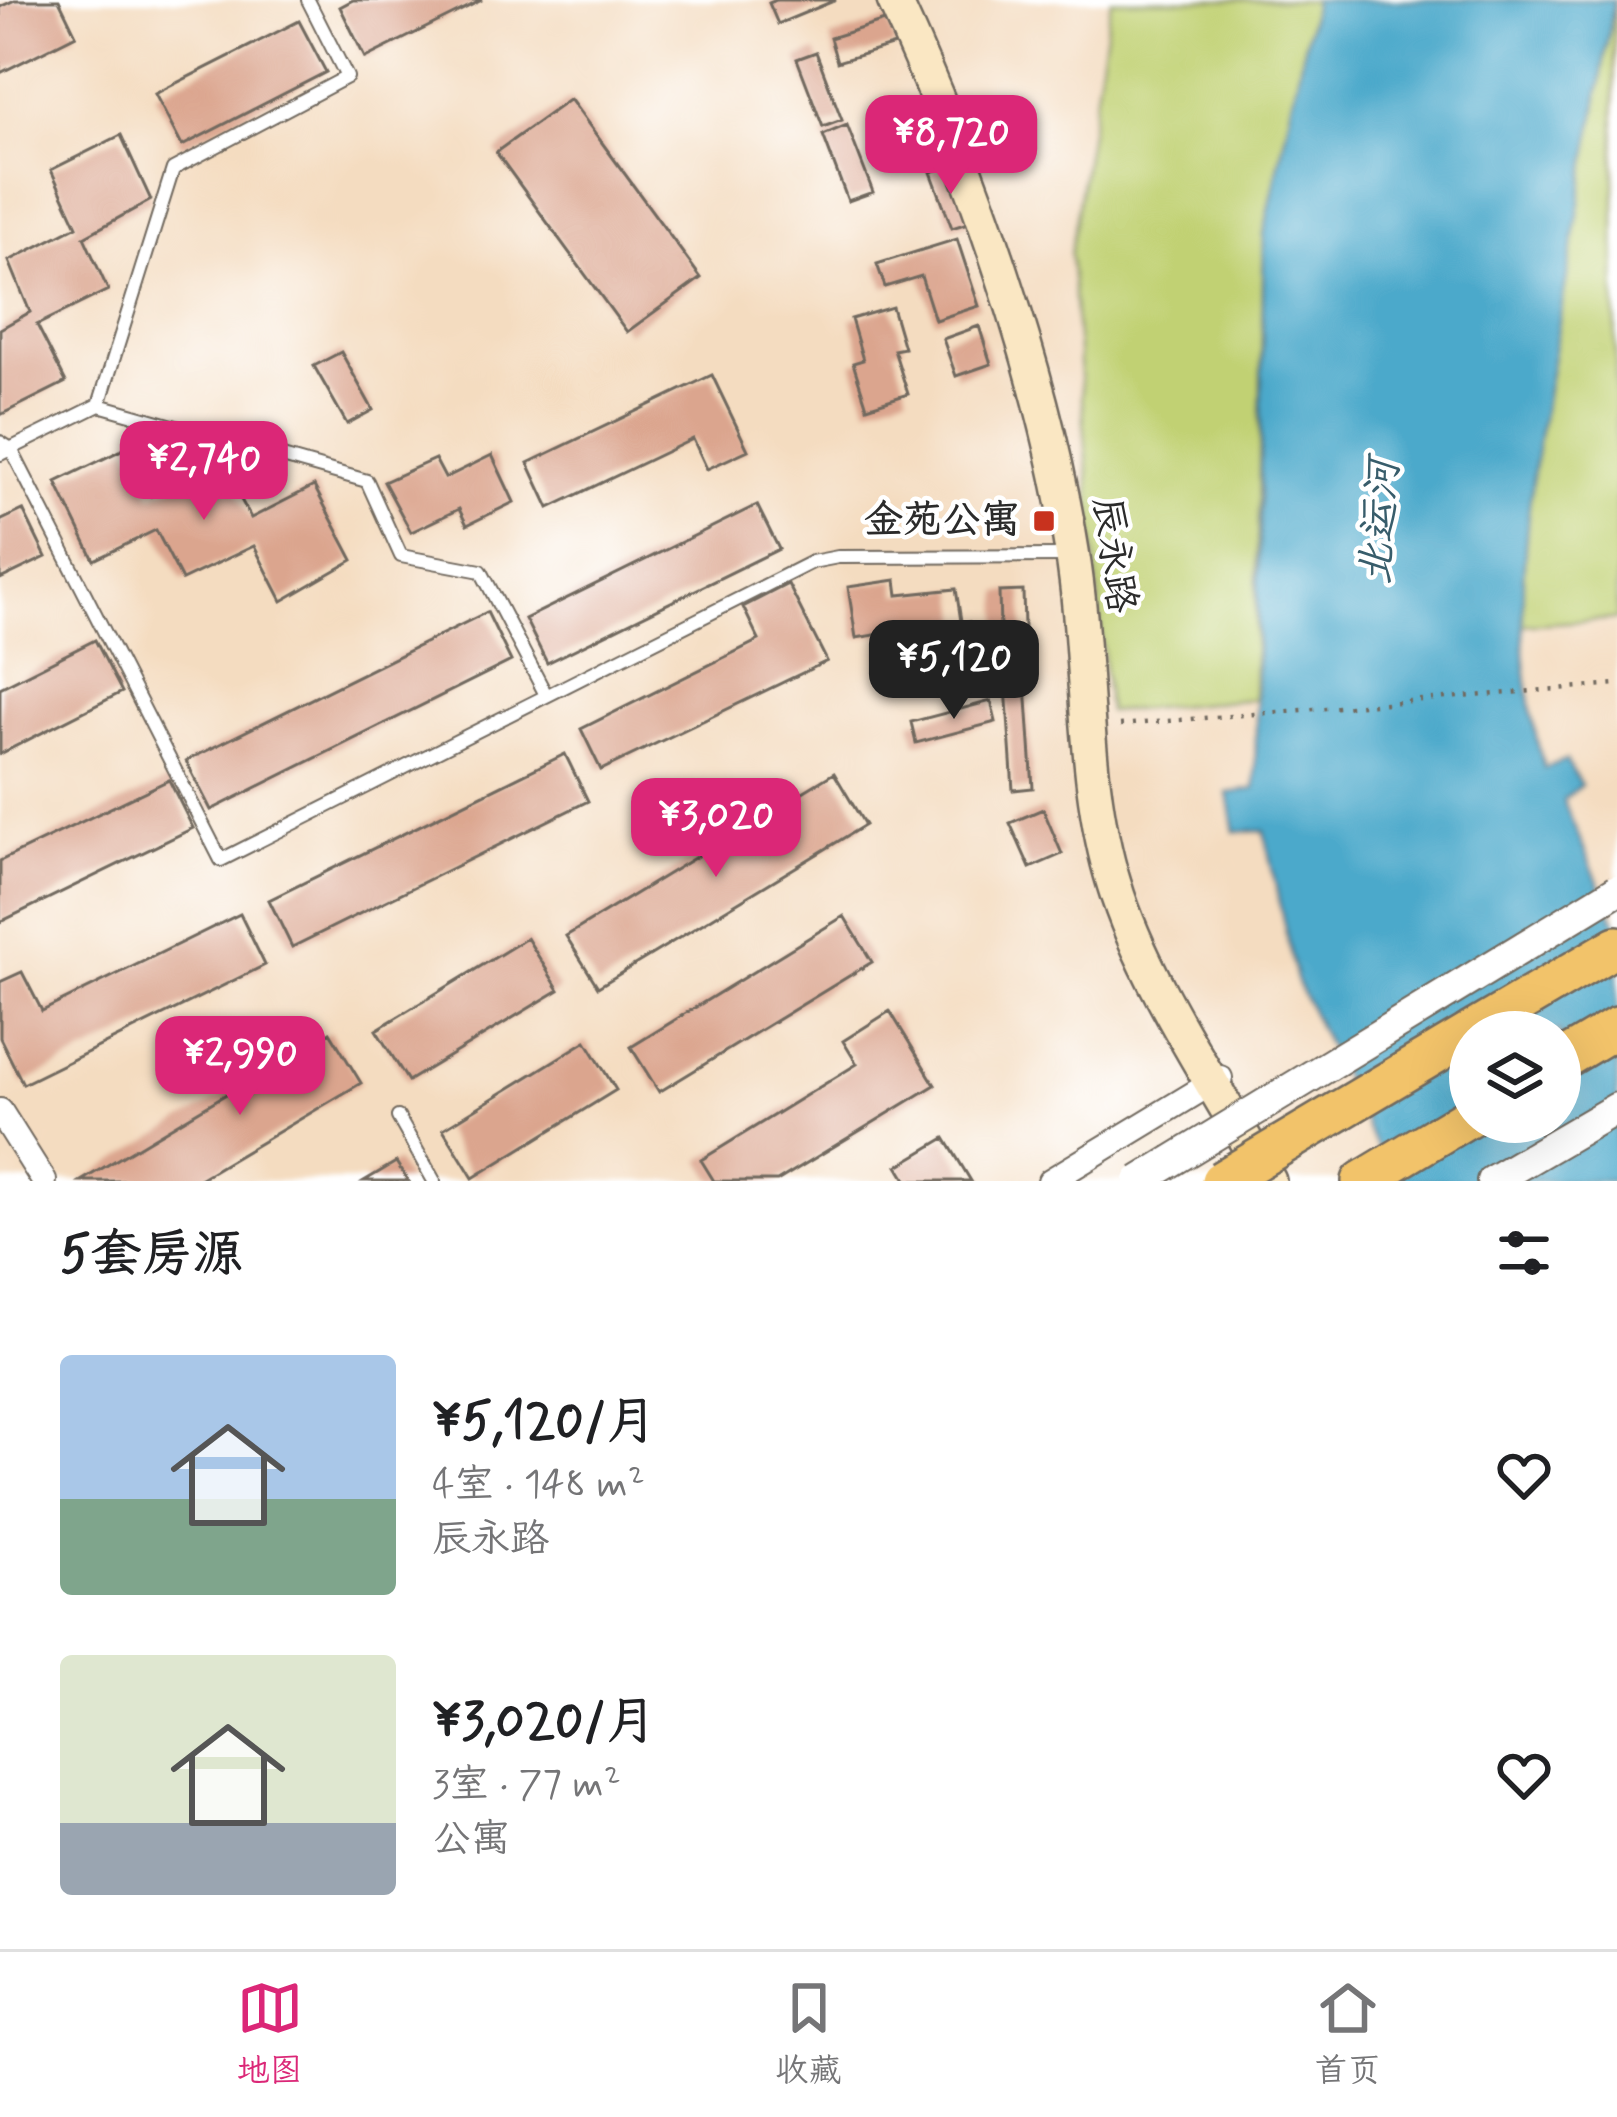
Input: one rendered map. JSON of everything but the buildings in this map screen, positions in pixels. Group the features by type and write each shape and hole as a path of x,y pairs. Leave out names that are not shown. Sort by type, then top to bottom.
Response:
{"highway":[{"path":"1507,1011 1617,946"},
{"path":"1581,1048 1617,1027"},
{"path":"1220,1181 1449,1045"},
{"path":"1362,1181 1449,1129"}],"main road":[{"name":"辰永路","path":"894,0 961,164 1039,396 1078,557 1099,809 1112,878 1139,946 1207,1078 1273,1181"},
{"name":"辰永路","path":"905,0 987,206 1048,395 1078,557 1107,814 1124,892 1207,1078"}],"street":[{"path":"1139,1181 1617,890"},
{"path":"1052,1180 1207,1078"},
{"path":"1492,1181 1617,1108"},
{"path":"0,1111 44,1181"}],"lane":[{"path":"99,405 173,169 347,77 308,0"},
{"path":"546,695 481,571 400,556 367,481 99,405 4,448 221,860 812,562 838,557 1078,557"},
{"path":"398,1117 434,1181"}],"path":[{"path":"1098,727 1617,684"}],"green space":[{"path":"1111,0 1314,0 1264,234 1254,699 1108,712 1070,254"},
{"path":"1614,0 1617,619 1519,625 1530,489"}],"water":[{"name":"北运河","path":"1314,0 1614,0 1531,486 1523,598 1524,654 1544,768 1566,760 1581,785 1563,800 1617,926 1617,1181 1393,1181 1296,980 1264,831 1235,832 1228,793 1255,789 1264,234"}],"place":[{"name":"金苑公寓","path":"1044,521"}]}
